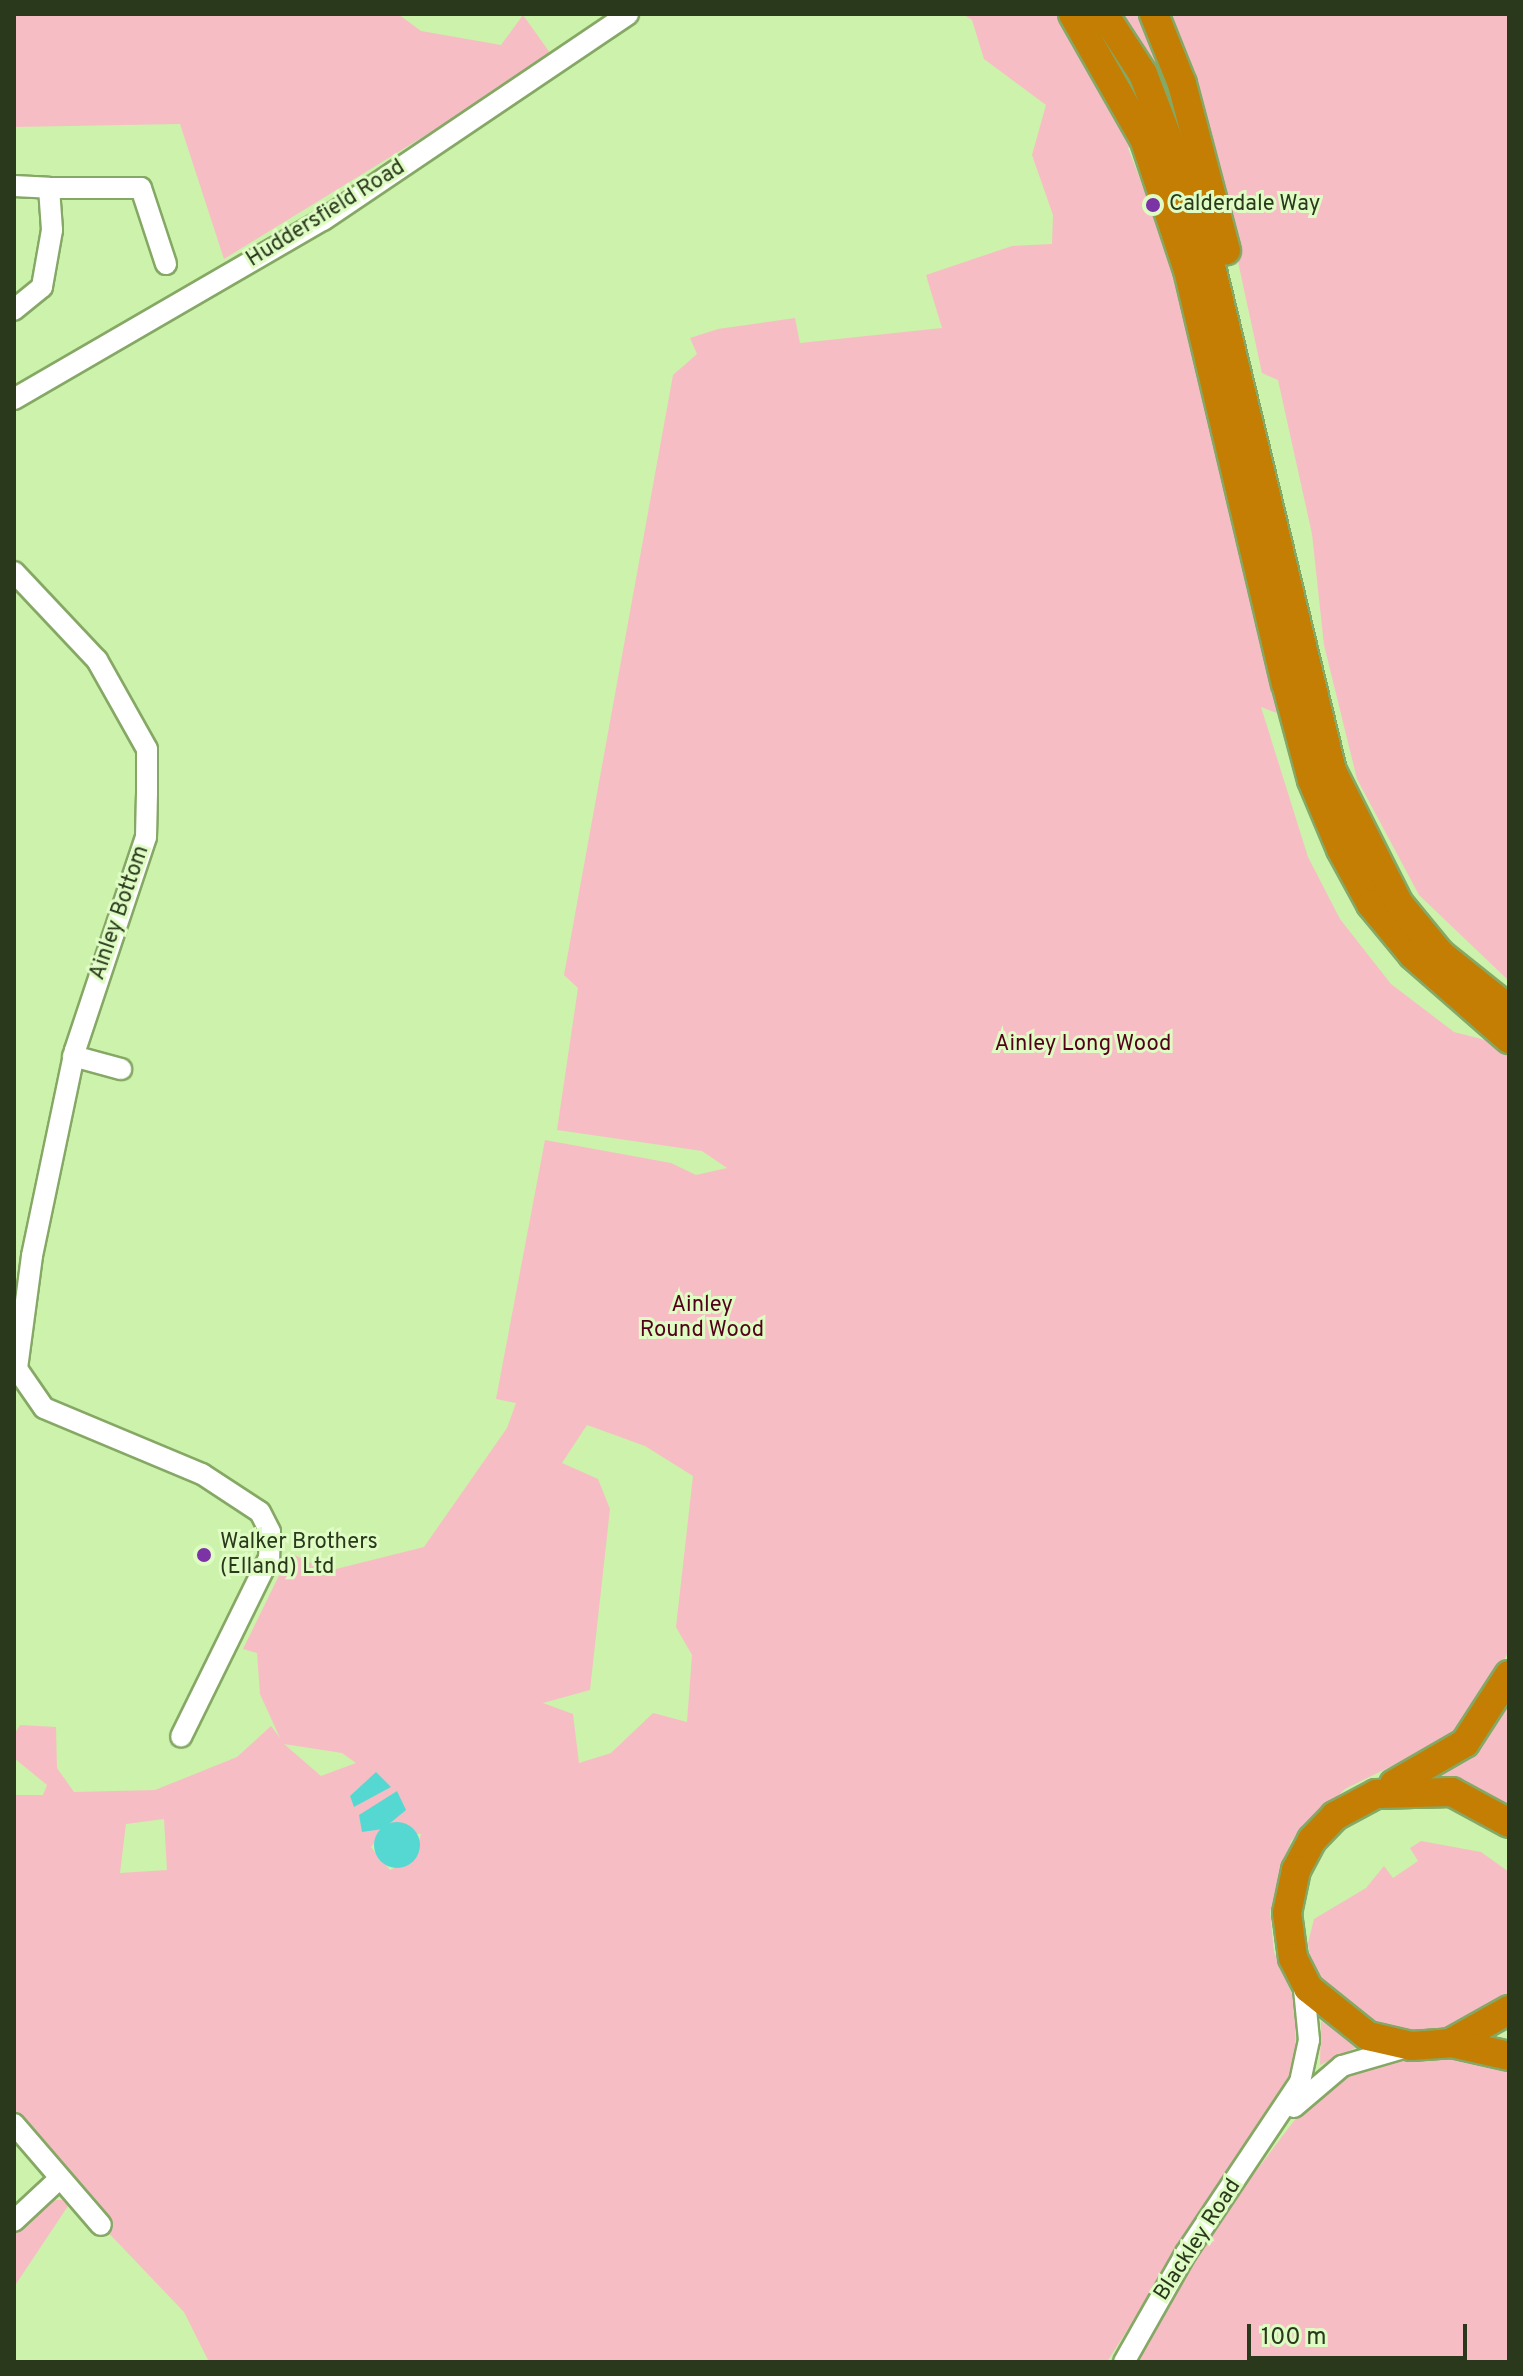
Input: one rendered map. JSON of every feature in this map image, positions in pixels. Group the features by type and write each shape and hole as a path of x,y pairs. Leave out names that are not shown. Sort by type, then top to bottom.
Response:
{"highway":[{"path":"1073,14 1145,141 1188,270 1312,780 1352,845 1440,954 1509,1009"},
{"path":"1104,14 1143,74 1174,143 1258,456 1318,722 1371,904 1413,955 1509,1039"},
{"path":"1154,14 1207,166 1258,456"},
{"path":"1318,722 1401,887 1447,941 1509,995"},
{"path":"1509,1675 1458,1750 1327,1823 1296,1870 1287,1925 1303,1979 1348,2026 1411,2046 1450,2043 1509,2056"},
{"path":"1376,1794 1452,1792 1509,1823"},
{"path":"1450,2043 1509,2010"}],"street":[{"name":"Huddersfield Road","path":"14,399 323,220 628,14"},
{"path":"14,186 141,188 166,264"},
{"path":"14,310 42,287 51,262 49,188"},
{"name":"Ainley Bottom","path":"14,572 97,660 147,749 146,837 73,1056 34,1244 17,1369 22,1398 162,1452 237,1494 270,1532 269,1558 181,1737"},
{"path":"73,1056 121,1069"},
{"path":"14,1238 34,1244"},
{"name":"Blackley Road","path":"1124,2362 1186,2253 1279,2122 1308,2055 1303,1979"},
{"name":"Blackley Road","path":"1279,2122 1342,2066 1411,2046"},
{"path":"14,2124 101,2225"},
{"path":"14,2221 59,2179"}],"green space":[{"path":"14,14 398,14 421,31 501,45 523,15 553,57 224,259 180,124 14,127"},
{"path":"963,14 1056,14 1092,57 1136,142 1128,148 1180,283 1277,713 1261,707 1308,857 1340,919 1391,984 1454,1032 1509,1046 1509,1650 1471,1727 1345,1789 1291,1841 1270,1912 1274,1952 1296,2004 1295,2066 1107,2362 209,2362 184,2312 101,2225 14,2112 14,1795 43,1795 47,1785 14,1758 14,1735 20,1725 56,1727 57,1768 74,1792 155,1790 237,1757 271,1726 280,1738 260,1694 257,1653 243,1649 290,1553 328,1571 424,1547 507,1428 516,1403 496,1399 545,1140 671,1163 696,1175 727,1168 702,1151 557,1130 578,988 564,975 673,375 697,354 690,338 718,329 795,318 800,343 942,328 926,275 1012,246 1052,244 1053,215 1032,155 1046,105 984,59 972,20","holes":["587,1425 645,1446 693,1476 676,1627 692,1655 687,1722 653,1713 611,1753 579,1763 573,1714 543,1703 590,1690 610,1509 598,1479 562,1463","284,1744 342,1753 356,1763 321,1776","164,1819 167,1870 120,1873 126,1824","382,1834 421,1834 413,1859 390,1870 371,1847"]},
{"path":"1112,14 1139,14 1197,177"},
{"path":"1163,14 1509,14 1509,981 1419,895 1357,779 1324,645 1312,534 1278,380 1262,373 1237,257"},
{"path":"1509,1695 1509,1810 1439,1776 1470,1751"},
{"path":"1421,1841 1481,1852 1509,1872 1509,1992 1446,2031 1405,2032 1350,2016 1312,1971 1308,1943 1314,1919 1366,1888 1384,1866 1393,1878 1418,1861 1410,1848"},
{"path":"1321,2021 1360,2045 1320,2065"},
{"path":"1466,2055 1509,2064 1509,2362 1133,2362 1215,2225 1322,2084 1382,2059"},
{"path":"54,2200 72,2200 14,2287 14,2234"}],"water":[{"path":"376,1772 391,1787 354,1807 350,1796"},
{"path":"397,1791 406,1810 383,1829 362,1832 359,1815"},
{"path":"397,1822 413,1829 420,1845 413,1861 397,1868 381,1861 374,1845 381,1829"}],"place":[{"name":"Calderdale Way","path":"1153,205"},
{"name":"Walker Brothers (Elland) Ltd","path":"204,1555"}],"park label":[{"name":"Ainley Long Wood","path":"1083,1045"},
{"name":"Ainley Round Wood","path":"702,1318"}]}
